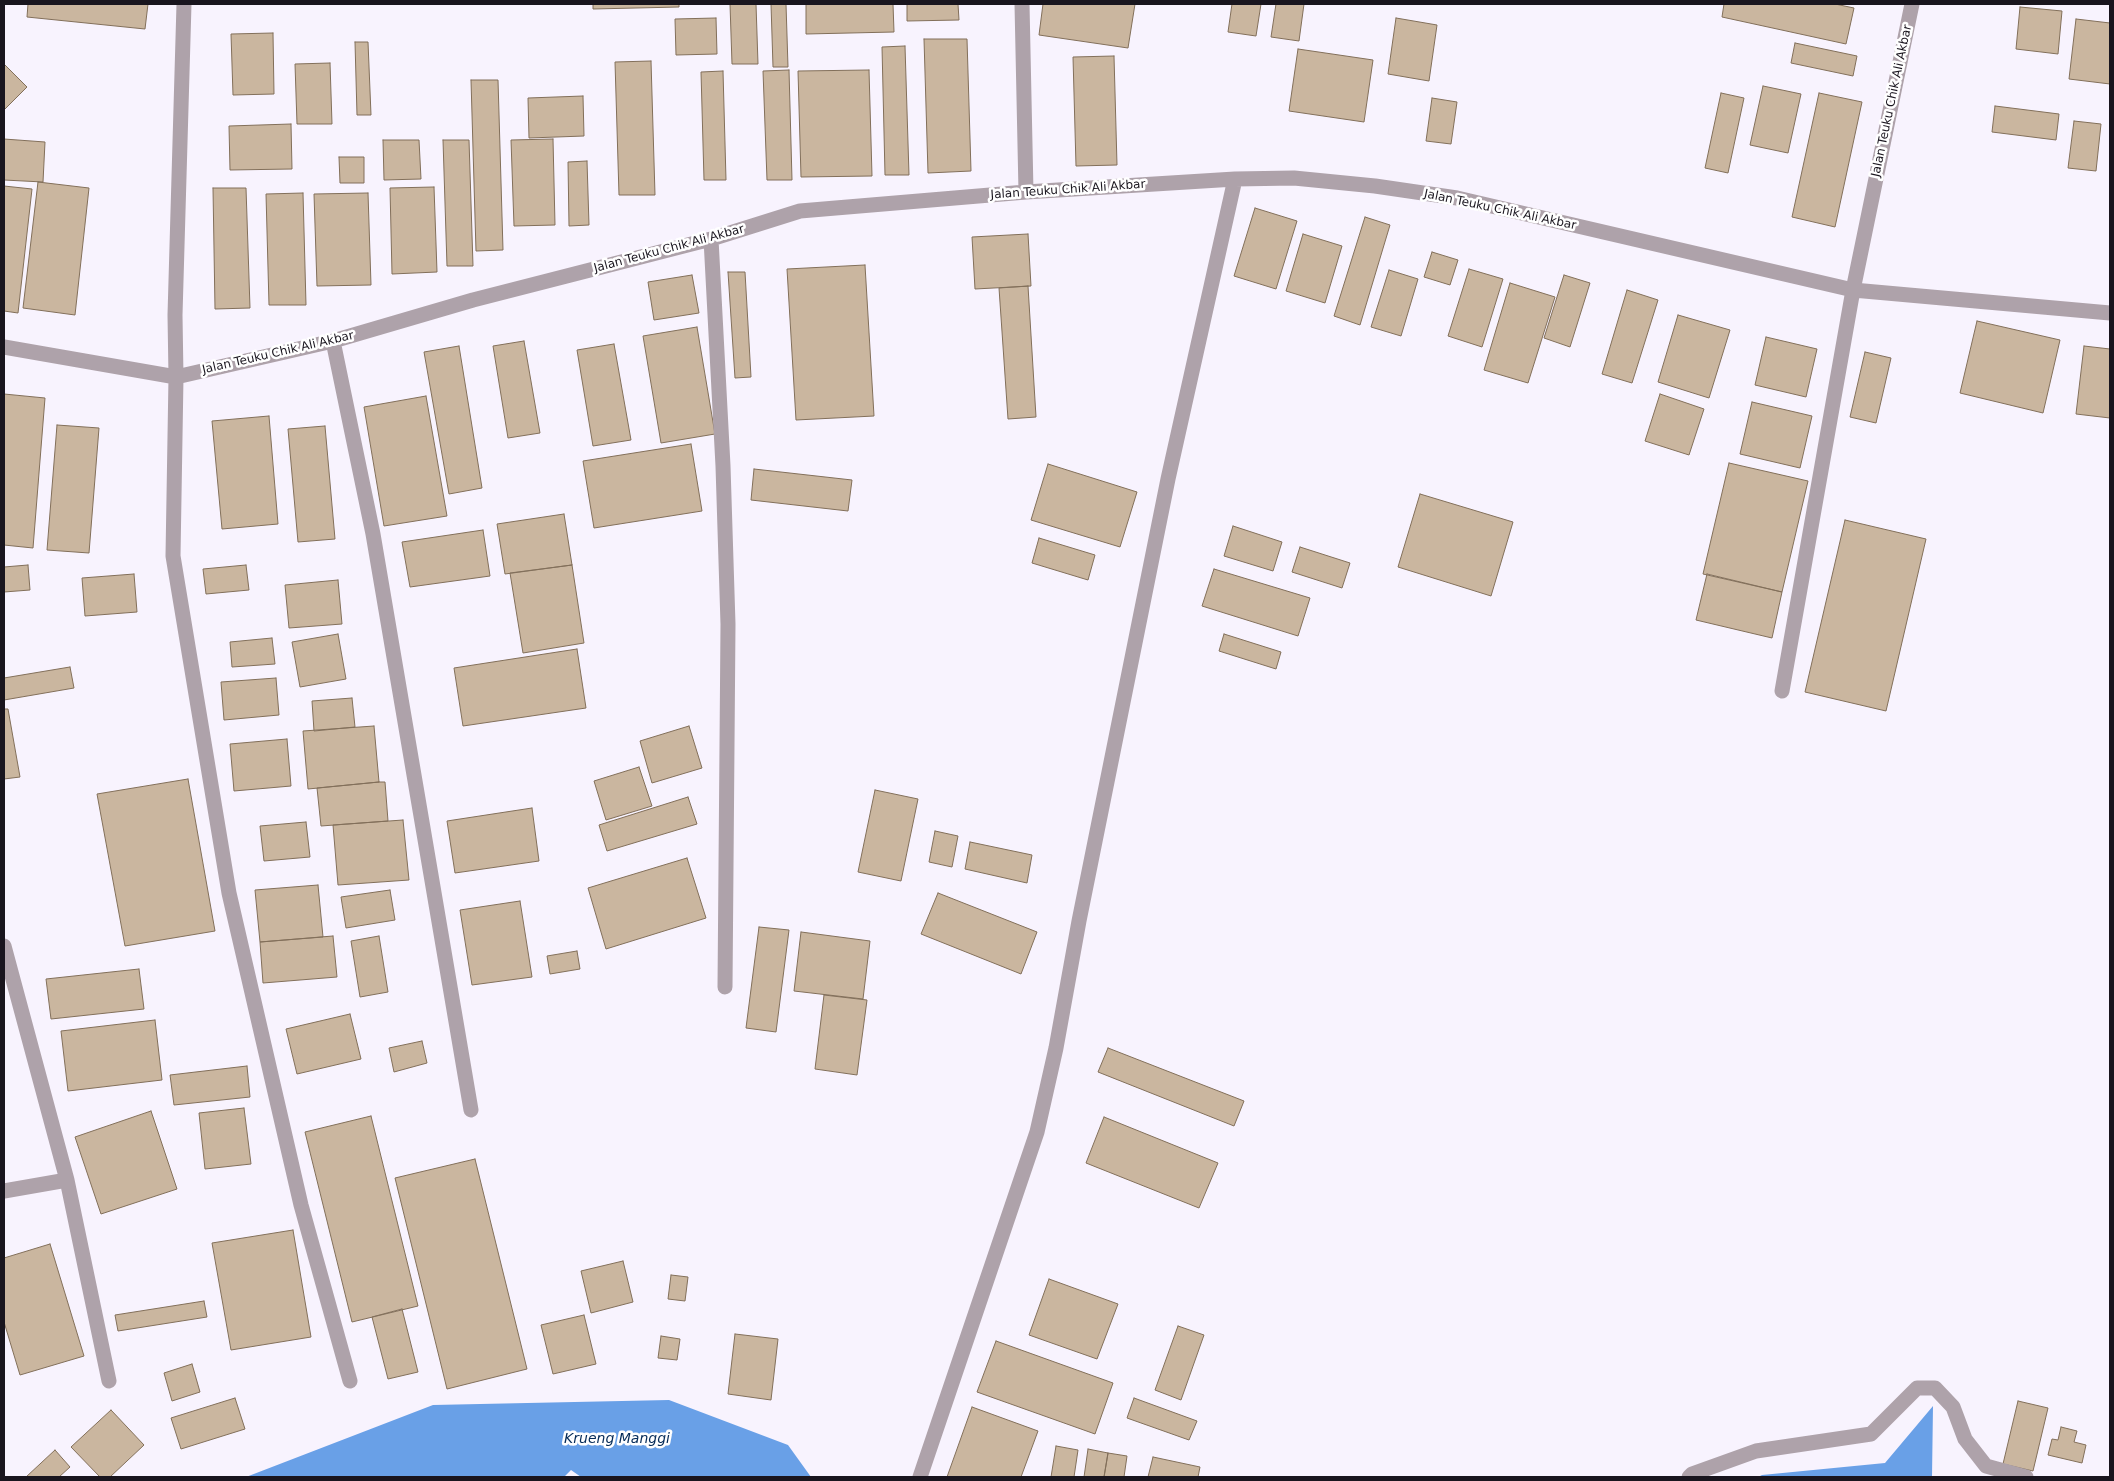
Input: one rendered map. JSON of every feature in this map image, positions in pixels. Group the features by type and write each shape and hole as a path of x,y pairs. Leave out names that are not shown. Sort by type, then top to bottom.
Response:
{"street":[{"path":"184,4 174,316 176,377 173,556 229,893 301,1205 350,1381"},
{"path":"1022,4 1026,192"},
{"name":"Jalan Teuku Chik Ali Akbar","path":"4,347 176,377 333,341 473,300 711,239 800,211 1026,192 1235,179 1294,178 1375,186 1457,198 1853,290 1912,4"},
{"path":"920,1477 1037,1132 1056,1048 1079,921 1168,479 1235,179"},
{"path":"711,239 723,466 728,624 725,987"},
{"path":"1782,691 1853,290 2110,313"},
{"path":"333,341 373,534 471,1110"},
{"path":"4,946 67,1180 109,1381"},
{"path":"4,1191 67,1180"},
{"path":"1689,1477 1692,1474 1756,1451 1871,1434 1917,1388 1935,1388 1953,1407 1965,1439 1986,1466 2026,1477"}],"water":[{"name":"Krueng Manggi","path":"669,1400 788,1445 811,1477 581,1477 571,1470 564,1477 246,1477 433,1405"},
{"path":"1933,1406 1932,1477 1758,1477 1762,1475 1885,1463"}],"building":[{"path":"28,4 148,4 145,29 27,17"},
{"path":"593,4 679,4 679,7 593,9"},
{"path":"730,4 756,4 758,64 732,64"},
{"path":"771,4 786,4 788,67 773,67"},
{"path":"806,4 893,4 894,32 806,34"},
{"path":"907,4 958,4 959,20 907,21"},
{"path":"1043,4 1135,4 1128,48 1039,35"},
{"path":"1232,4 1261,4 1256,36 1228,32"},
{"path":"1276,4 1304,4 1299,41 1271,37"},
{"path":"1724,4 1835,4 1854,8 1846,44 1722,17"},
{"path":"2020,7 2062,11 2058,54 2016,49"},
{"path":"716,18 717,54 676,55 675,19"},
{"path":"1396,18 1437,25 1429,81 1388,74"},
{"path":"2076,19 2110,23 2110,84 2069,79"},
{"path":"273,33 274,94 233,95 231,34"},
{"path":"924,39 967,39 971,171 928,173"},
{"path":"355,42 368,42 371,115 357,115"},
{"path":"1795,43 1857,56 1853,76 1791,63"},
{"path":"905,46 909,175 885,175 882,47"},
{"path":"1298,49 1373,60 1364,122 1289,111"},
{"path":"1114,56 1117,165 1076,166 1073,57"},
{"path":"651,61 655,195 619,195 615,62"},
{"path":"330,63 332,124 297,124 295,64"},
{"path":"4,64 27,87 4,110"},
{"path":"789,70 792,180 767,180 763,71"},
{"path":"869,70 872,176 801,177 798,71"},
{"path":"723,71 726,180 704,180 701,72"},
{"path":"471,80 498,80 503,250 476,251"},
{"path":"1763,86 1801,94 1788,153 1750,145"},
{"path":"1721,93 1744,98 1728,173 1705,168"},
{"path":"1819,93 1862,102 1835,227 1792,217"},
{"path":"583,96 584,136 529,138 528,98"},
{"path":"1432,98 1457,102 1451,144 1426,141"},
{"path":"1995,106 2059,114 2056,140 1992,132"},
{"path":"2074,121 2101,124 2096,171 2068,168"},
{"path":"291,124 292,169 230,170 229,126"},
{"path":"4,139 45,142 43,182 4,180"},
{"path":"553,139 555,225 514,226 511,140"},
{"path":"383,140 419,140 421,179 384,180"},
{"path":"443,140 469,140 473,266 447,266"},
{"path":"339,157 364,157 364,183 340,183"},
{"path":"587,161 589,225 569,226 568,162"},
{"path":"38,182 89,188 75,315 23,308"},
{"path":"4,186 32,189 18,313 4,311"},
{"path":"434,187 437,272 392,274 390,188"},
{"path":"213,188 246,188 250,308 215,309"},
{"path":"303,193 306,305 269,305 266,194"},
{"path":"368,193 371,285 317,286 314,194"},
{"path":"1255,208 1297,221 1276,289 1234,276"},
{"path":"1365,217 1390,225 1360,325 1334,316"},
{"path":"1028,234 1031,286 975,289 972,237"},
{"path":"1303,234 1342,246 1325,303 1286,291"},
{"path":"1432,252 1458,260 1450,285 1424,277"},
{"path":"865,265 874,416 796,420 787,269"},
{"path":"1469,269 1503,279 1482,347 1448,336"},
{"path":"1389,270 1418,279 1401,336 1371,327"},
{"path":"728,272 745,272 751,377 735,378"},
{"path":"692,275 699,313 654,320 648,282"},
{"path":"1564,275 1590,283 1570,347 1544,338"},
{"path":"1510,283 1555,297 1528,383 1484,370"},
{"path":"1028,286 1036,417 1008,419 999,288"},
{"path":"1627,290 1658,300 1632,383 1602,374"},
{"path":"1678,315 1730,330 1709,398 1658,382"},
{"path":"1977,321 2060,340 2043,413 1960,393"},
{"path":"697,327 715,434 661,443 643,336"},
{"path":"1766,337 1817,349 1806,397 1755,385"},
{"path":"524,341 540,433 508,438 493,346"},
{"path":"614,344 631,440 593,446 577,350"},
{"path":"459,346 482,488 449,494 424,352"},
{"path":"2084,346 2110,349 2110,418 2076,414"},
{"path":"1865,352 1891,358 1876,423 1850,417"},
{"path":"4,394 45,398 33,548 4,545"},
{"path":"1660,394 1704,409 1689,455 1645,441"},
{"path":"426,396 447,516 384,526 364,407"},
{"path":"1752,402 1812,416 1800,468 1740,454"},
{"path":"269,416 278,524 222,529 212,421"},
{"path":"57,425 99,428 89,553 47,550"},
{"path":"325,426 335,539 298,542 288,429"},
{"path":"691,444 702,511 594,528 583,461"},
{"path":"1729,463 1808,481 1782,592 1703,574"},
{"path":"1048,464 1137,492 1120,547 1031,520"},
{"path":"754,469 852,480 848,511 751,500"},
{"path":"1420,494 1513,522 1491,596 1398,567"},
{"path":"564,514 572,565 505,574 497,524"},
{"path":"1845,520 1926,539 1886,711 1805,692"},
{"path":"1233,526 1282,542 1273,571 1224,556"},
{"path":"483,530 490,576 410,587 402,542"},
{"path":"1039,538 1095,555 1088,580 1032,563"},
{"path":"1300,547 1350,563 1342,588 1292,572"},
{"path":"28,565 30,590 4,592 4,567"},
{"path":"246,565 249,590 206,594 203,569"},
{"path":"572,565 584,643 523,653 510,573"},
{"path":"1214,569 1310,598 1298,636 1202,606"},
{"path":"134,574 137,612 85,616 82,578"},
{"path":"1707,574 1782,592 1772,638 1696,620"},
{"path":"338,580 342,624 289,628 285,585"},
{"path":"338,634 346,679 300,687 292,642"},
{"path":"1224,634 1281,652 1276,669 1219,651"},
{"path":"272,638 275,664 232,667 230,642"},
{"path":"577,649 586,708 463,726 454,668"},
{"path":"70,667 74,688 4,700 4,678"},
{"path":"276,678 279,715 224,720 221,682"},
{"path":"352,698 355,727 314,731 312,701"},
{"path":"4,709 8,709 20,777 4,779"},
{"path":"374,726 379,782 308,789 303,731"},
{"path":"689,726 702,768 652,783 640,741"},
{"path":"287,739 291,786 234,791 230,744"},
{"path":"639,767 652,806 606,820 594,781"},
{"path":"188,779 215,931 125,946 97,794"},
{"path":"385,782 388,821 321,826 317,788"},
{"path":"875,790 918,799 901,881 858,872"},
{"path":"688,797 697,824 607,851 599,825"},
{"path":"532,808 539,861 455,873 447,821"},
{"path":"403,820 409,880 338,885 333,825"},
{"path":"306,822 310,857 264,861 260,826"},
{"path":"935,831 958,836 952,867 929,862"},
{"path":"970,842 1032,855 1027,883 965,869"},
{"path":"687,858 706,918 606,949 588,888"},
{"path":"318,885 323,937 260,942 255,890"},
{"path":"390,890 395,920 346,928 341,897"},
{"path":"938,893 1037,932 1021,974 921,934"},
{"path":"520,901 532,977 472,985 460,910"},
{"path":"759,927 789,930 776,1032 746,1028"},
{"path":"801,932 870,941 863,999 794,991"},
{"path":"333,936 337,977 263,983 260,942"},
{"path":"379,936 388,992 360,997 351,941"},
{"path":"577,951 580,969 550,974 547,956"},
{"path":"139,969 144,1009 51,1019 46,979"},
{"path":"824,995 867,1000 857,1075 815,1069"},
{"path":"350,1014 361,1059 297,1074 286,1029"},
{"path":"155,1020 162,1080 68,1091 61,1031"},
{"path":"422,1041 427,1063 394,1072 389,1048"},
{"path":"1108,1048 1244,1101 1234,1126 1098,1072"},
{"path":"247,1066 250,1097 174,1105 170,1075"},
{"path":"244,1108 251,1164 205,1169 199,1113"},
{"path":"151,1111 177,1189 101,1214 75,1137"},
{"path":"371,1116 418,1306 352,1322 305,1132"},
{"path":"1104,1117 1218,1163 1199,1208 1086,1163"},
{"path":"475,1159 527,1369 447,1389 395,1178"},
{"path":"293,1230 311,1337 231,1350 212,1243"},
{"path":"50,1244 84,1356 20,1375 4,1322 4,1258"},
{"path":"623,1261 633,1302 591,1313 581,1271"},
{"path":"671,1275 688,1277 685,1301 668,1299"},
{"path":"1049,1279 1118,1304 1097,1359 1029,1335"},
{"path":"204,1301 207,1317 118,1331 115,1315"},
{"path":"402,1309 418,1372 388,1379 372,1317"},
{"path":"584,1315 596,1364 553,1374 541,1325"},
{"path":"1178,1326 1204,1335 1181,1400 1155,1390"},
{"path":"735,1334 778,1339 771,1400 728,1394"},
{"path":"661,1336 680,1339 677,1360 658,1358"},
{"path":"996,1341 1113,1383 1095,1434 977,1392"},
{"path":"192,1364 200,1392 172,1401 164,1373"},
{"path":"235,1398 245,1429 181,1449 171,1418"},
{"path":"1134,1398 1197,1421 1189,1440 1127,1418"},
{"path":"2018,1401 2048,1408 2033,1471 2003,1464"},
{"path":"972,1407 1038,1431 1021,1477 947,1477"},
{"path":"111,1410 144,1445 110,1477 100,1477 71,1447"},
{"path":"2061,1427 2077,1431 2074,1442 2086,1445 2082,1463 2048,1455 2052,1439 2058,1440"},
{"path":"1056,1446 1078,1450 1074,1477 1051,1477"},
{"path":"1088,1449 1108,1453 1104,1477 1084,1477"},
{"path":"55,1450 70,1467 59,1477 26,1477"},
{"path":"1108,1453 1127,1456 1124,1477 1104,1477"},
{"path":"1153,1457 1200,1467 1198,1477 1148,1477"}]}
